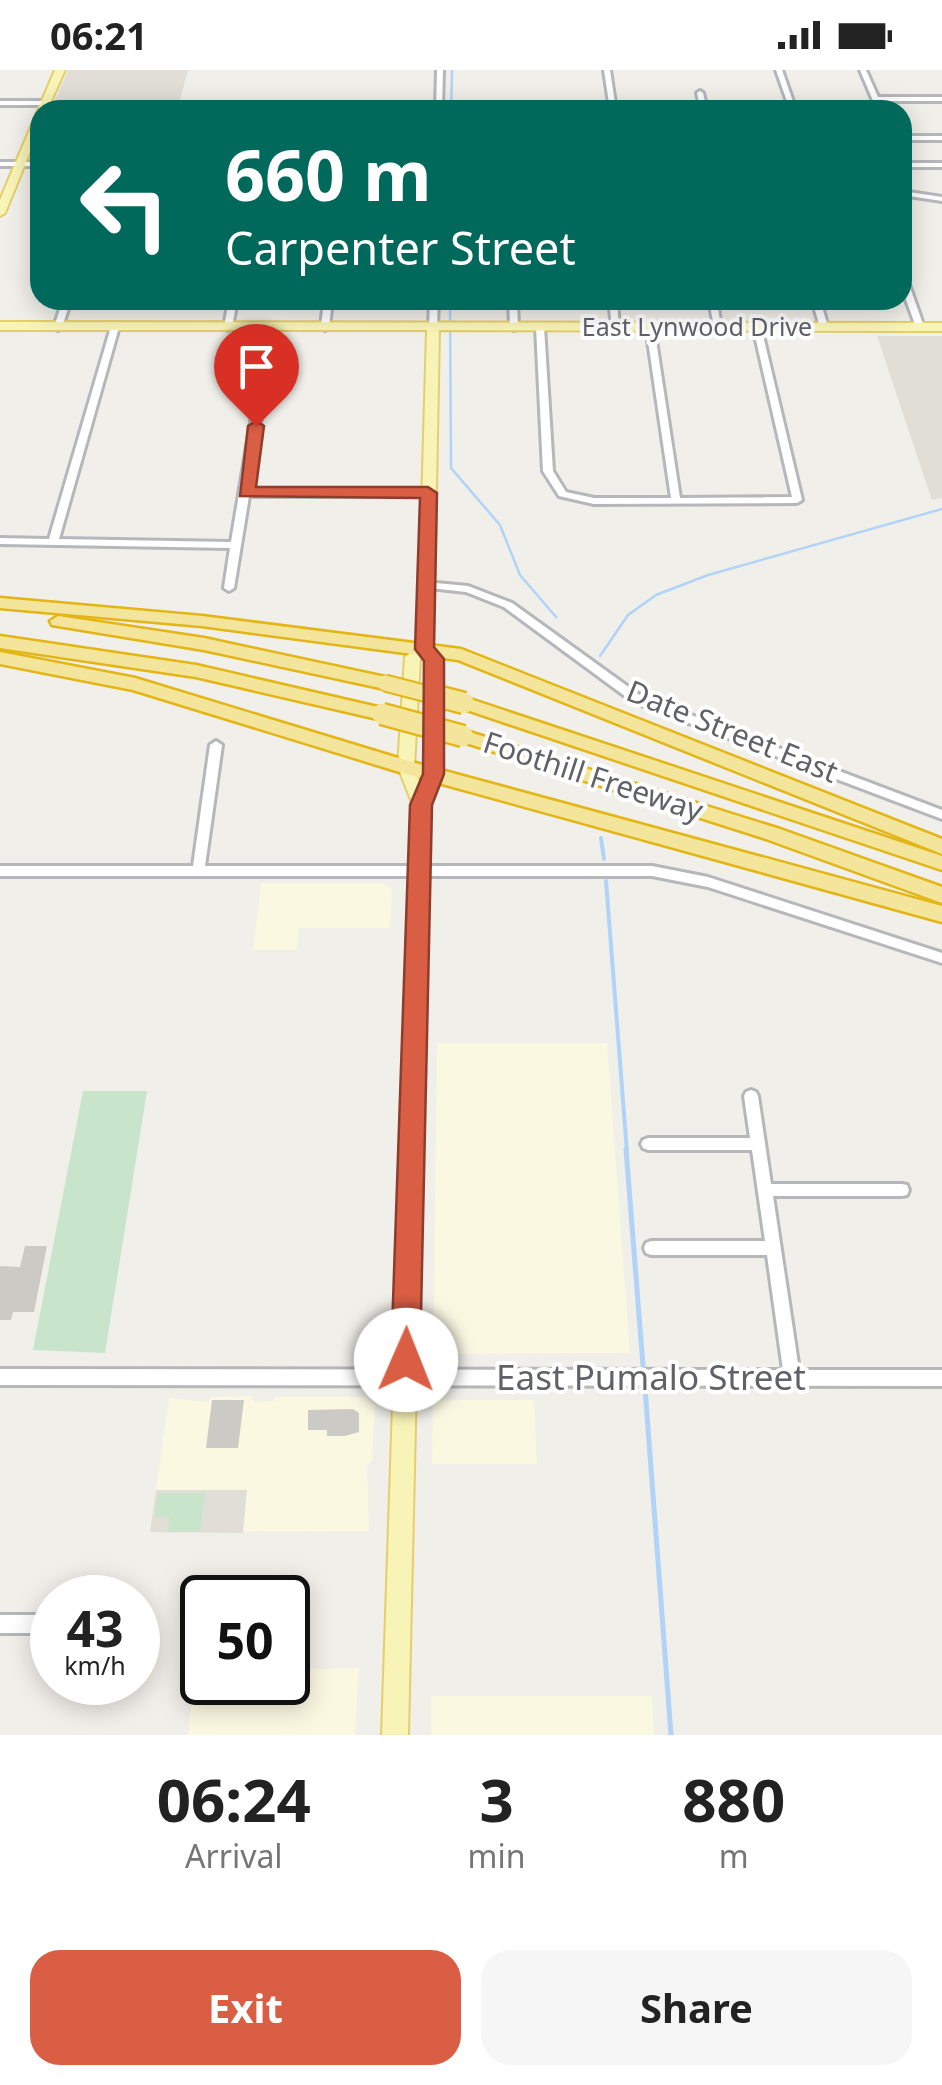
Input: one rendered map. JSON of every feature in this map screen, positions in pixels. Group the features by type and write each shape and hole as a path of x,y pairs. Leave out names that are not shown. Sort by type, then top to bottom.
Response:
{"highway":[{"path":"0,604 187,619 424,649 503,670 942,848"},
{"name":"Foothill Freeway","path":"0,614 204,644 464,703 942,863"},
{"name":"Foothill Freeway","path":"0,642 196,671 464,736 772,834 942,895"},
{"path":"0,658 135,684 406,768 942,914"}],"main road":[{"path":"46,100 60,70"},
{"path":"0,213 30,139"},
{"name":"East Lynwood Drive","path":"0,326 942,327"},
{"path":"396,1735 421,805 434,774 434,659 424,649 428,493 444,327"},
{"path":"421,805 406,768 413,657 424,649"}],"street":[{"path":"440,70 440,100"},
{"path":"608,70 612,100"},
{"path":"780,70 789,100"},
{"path":"863,70 875,99 942,98"},
{"path":"700,93 702,100"},
{"path":"0,103 30,107"},
{"path":"912,138 942,138"},
{"path":"0,164 30,164"},
{"path":"912,165 942,165"},
{"path":"912,194 942,199"},
{"path":"912,304 920,327"},
{"path":"58,326 64,310"},
{"path":"228,326 231,310"},
{"path":"325,327 327,310"},
{"path":"438,310 444,327"},
{"path":"513,310 514,327"},
{"path":"614,310 616,327"},
{"path":"715,310 718,327"},
{"path":"819,310 824,327"},
{"path":"54,541 115,326"},
{"path":"228,588 271,327"},
{"path":"540,327 548,471 562,494 594,501 797,500 757,327"},
{"path":"650,327 676,501"},
{"path":"246,493 428,493"},
{"path":"0,541 236,545"},
{"name":"Date Street East","path":"425,585 468,589 508,605 637,699 942,815"},
{"path":"198,871 216,745"},
{"path":"0,870 652,872 708,882 942,958"},
{"path":"751,1096 792,1377"},
{"path":"648,1144 758,1144"},
{"path":"765,1190 902,1190"},
{"path":"650,1248 773,1248"},
{"name":"East Pumalo Street","path":"0,1378 942,1378"},
{"path":"0,1624 30,1624"}],"shaded area":[{"path":"68,70 188,70 180,100 55,100"},
{"path":"877,336 942,336 942,498 932,500"},
{"path":"261,883 383,883 392,889 390,928 299,928 297,950 253,950"},
{"path":"437,1043 607,1043 630,1353 433,1354"},
{"path":"251,1396 254,1402 274,1401 276,1397 366,1397 375,1406 372,1461 367,1465 369,1531 150,1532 169,1398 207,1402 213,1397"},
{"path":"433,1400 534,1400 537,1464 432,1464"},
{"path":"156,1490 247,1490 243,1533 150,1532"},
{"path":"359,1668 355,1735 188,1735 191,1705 310,1705 310,1669"},
{"path":"431,1696 652,1696 654,1735 431,1735"}],"green space":[{"path":"83,1091 147,1091 105,1353 33,1350"},
{"path":"158,1493 205,1493 200,1531 168,1532 169,1517 155,1517"}],"building":[{"path":"25,1246 47,1246 34,1312 13,1312 11,1320 0,1320 0,1266 20,1267"},
{"path":"212,1400 244,1400 238,1448 206,1448"},
{"path":"353,1409 359,1413 359,1432 327,1436 327,1430 308,1430 308,1410"}],"waterway":[{"path":"451,100 452,70"},
{"path":"450,310 451,468 500,525 520,575 556,617"},
{"path":"600,656 628,615 656,595 708,575 942,509"},
{"path":"601,838 604,859"},
{"path":"606,881 627,1152"},
{"path":"626,1149 643,1366"},
{"path":"645,1388 671,1735"}],"route":[{"path":"256,426 246,493 428,493 424,649 434,659 434,774 421,805 406,1360"}]}
